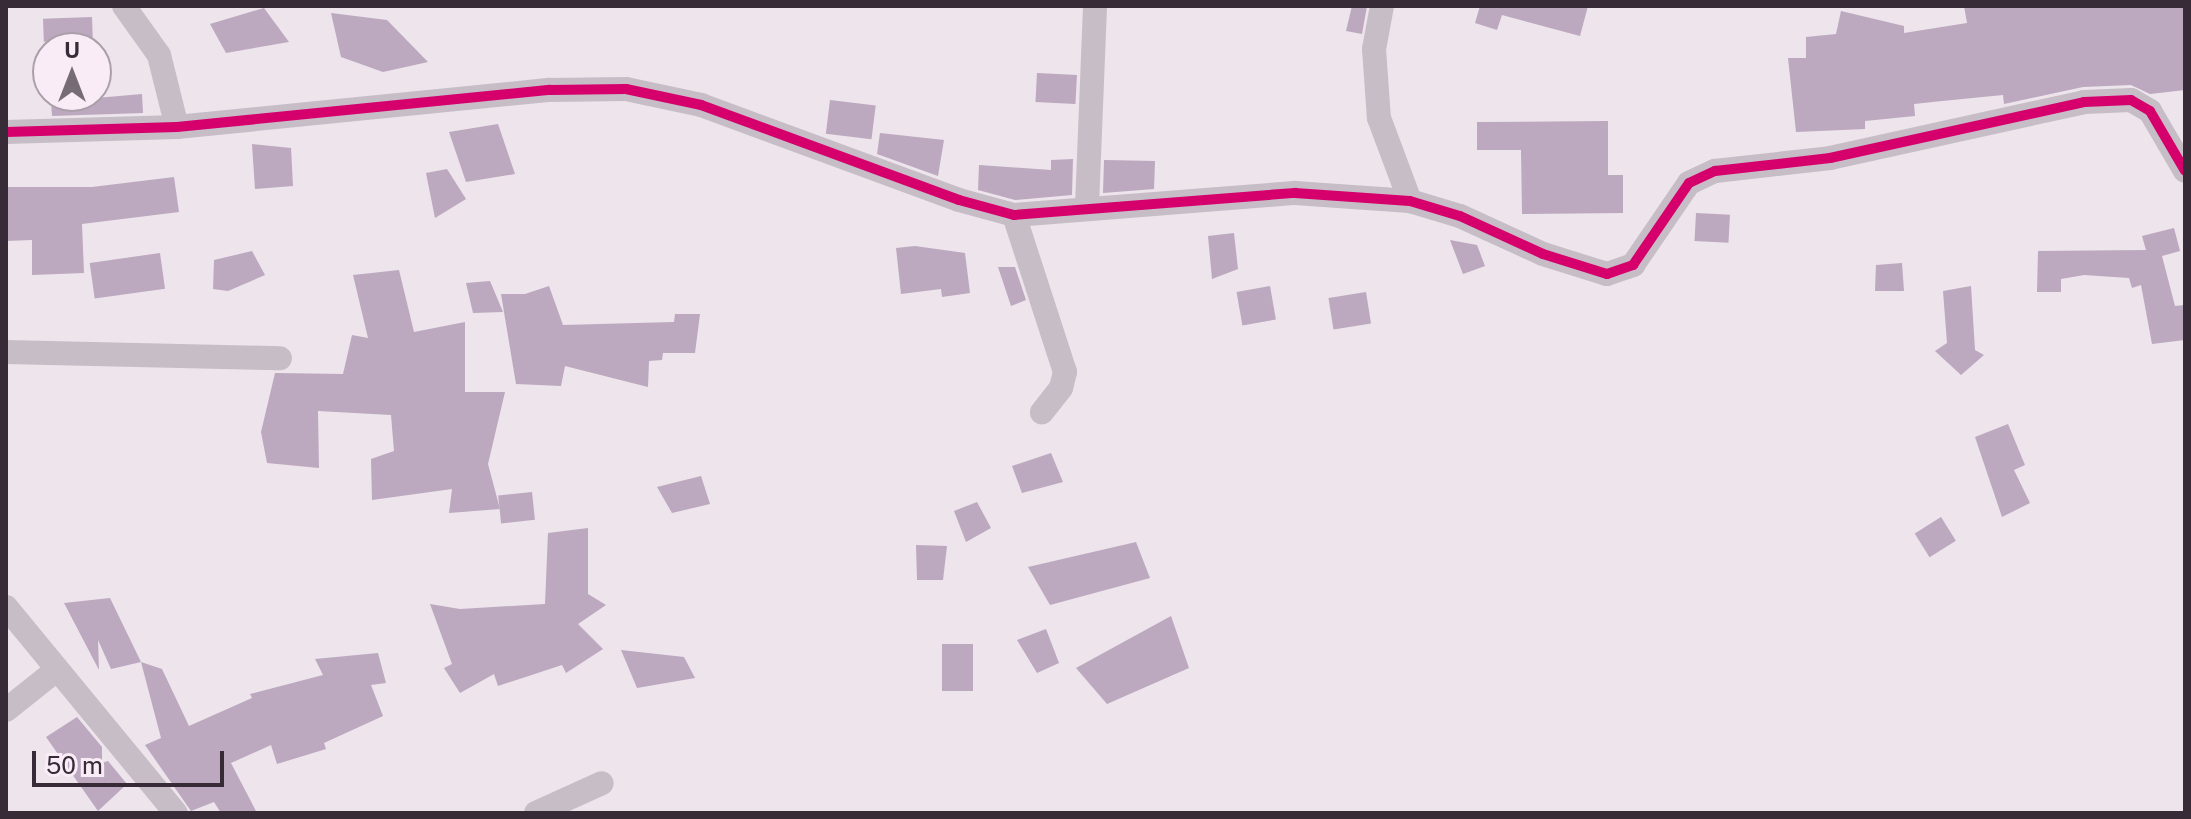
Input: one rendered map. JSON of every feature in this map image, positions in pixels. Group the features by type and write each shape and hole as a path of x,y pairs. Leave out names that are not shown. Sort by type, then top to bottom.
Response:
{"street":[{"path":"124,6 159,55 177,127"},
{"path":"1087,206 1095,6"},
{"path":"1382,6 1374,49 1379,118 1410,201"},
{"path":"6,132 177,127 550,90 626,89 701,105 959,200 1014,215 1087,206 1295,193 1410,201 1607,274 1633,265 1689,183 1715,171 1830,158 2084,102 2131,100 2150,111 2185,171"},
{"path":"1014,215 1065,372 1061,388 1042,412"},
{"path":"6,352 280,358"},
{"path":"6,607 55,671 176,813"},
{"path":"6,710 55,671"},
{"path":"536,813 602,783"}],"building":[{"path":"1352,6 1367,6 1362,34 1346,31"},
{"path":"1480,6 1588,6 1580,36 1502,15 1497,30 1475,23"},
{"path":"1964,6 2185,6 2185,90 2150,94 2131,85 2083,87 2004,104 2003,95 1914,104 1915,116 1865,121 1865,129 1796,132 1788,58 1806,58 1806,37 1836,34 1841,11 1904,26 1904,33 1967,23"},
{"path":"264,8 289,42 226,53 210,24"},
{"path":"331,13 387,20 428,62 383,72 341,57"},
{"path":"92,17 93,32 43,32 43,19"},
{"path":"1037,73 1077,75 1075,104 1035,102"},
{"path":"142,94 143,113 52,116 52,112 112,112 112,97"},
{"path":"830,100 876,106 872,139 826,134"},
{"path":"1608,121 1608,175 1623,175 1623,213 1522,214 1521,150 1477,150 1477,122"},
{"path":"498,124 515,174 466,182 449,132"},
{"path":"880,133 944,140 938,176 877,154"},
{"path":"252,144 291,148 293,186 255,189"},
{"path":"1073,159 1072,195 1015,200 978,190 979,165 1051,170 1051,160"},
{"path":"1104,160 1155,161 1154,189 1103,193"},
{"path":"447,169 466,199 435,218 426,173"},
{"path":"174,177 179,212 82,224 84,273 32,275 32,240 6,241 6,187 92,187"},
{"path":"1696,213 1730,215 1728,243 1695,241"},
{"path":"2174,228 2180,251 2162,256 2175,306 2185,305 2185,340 2152,344 2141,285 2132,288 2129,278 2084,275 2061,279 2061,292 2037,292 2038,251 2146,250 2142,236"},
{"path":"1234,233 1238,269 1212,279 1208,236"},
{"path":"1450,240 1477,245 1485,266 1463,274"},
{"path":"915,246 965,253 970,293 942,297 941,289 901,294 896,248"},
{"path":"252,251 265,275 228,291 213,289 214,260"},
{"path":"160,253 165,289 95,299 90,263"},
{"path":"1902,263 1904,291 1875,291 1876,265"},
{"path":"998,267 1015,267 1026,300 1011,306"},
{"path":"399,270 414,332 465,322 465,392 505,392 488,464 500,509 449,513 452,489 372,500 371,459 394,451 391,415 318,411 319,468 267,463 261,432 275,373 343,374 352,335 368,338 353,275"},
{"path":"490,281 503,312 473,313 466,283"},
{"path":"549,286 563,325 674,322 675,314 700,314 695,353 663,353 662,360 649,361 648,387 565,366 561,386 516,384 501,294 525,294"},
{"path":"1270,286 1276,319 1242,325 1237,292"},
{"path":"1971,286 1975,350 1984,355 1961,375 1935,351 1947,343 1943,291"},
{"path":"1366,292 1371,324 1333,330 1328,298"},
{"path":"2008,424 2025,465 2014,470 2030,503 2002,517 1975,437"},
{"path":"1051,453 1063,482 1022,493 1012,466"},
{"path":"701,476 710,504 672,513 657,487"},
{"path":"532,492 535,520 501,523 498,496"},
{"path":"977,502 991,528 966,542 954,511"},
{"path":"1941,517 1956,541 1930,557 1915,533"},
{"path":"588,528 588,594 606,605 578,624 603,649 566,673 562,665 498,686 494,674 460,693 444,668 452,664 430,604 460,609 545,604 548,533"},
{"path":"1136,542 1150,578 1050,605 1028,567"},
{"path":"916,545 947,546 943,580 917,580"},
{"path":"110,598 141,662 111,669 98,640 99,670 64,603"},
{"path":"1171,616 1189,668 1107,704 1076,668"},
{"path":"1046,629 1059,663 1037,673 1017,640"},
{"path":"942,644 973,644 973,691 942,691"},
{"path":"621,650 684,657 695,678 637,688"},
{"path":"378,653 386,683 371,685 383,716 324,743 326,749 277,764 271,745 231,763 257,813 221,813 214,802 191,811 145,745 161,738 141,662 162,669 189,726 252,698 250,694 323,675 315,659"},
{"path":"77,717 102,747 102,763 108,761 127,784 98,811 46,737"}],"cycle path":[{"path":"6,132 177,127 550,90 626,89 701,105 959,200 1014,215 1295,193 1410,201 1460,216 1543,254 1607,274 1633,265 1689,183 1715,171 1830,158 2084,102 2131,100 2150,111 2185,171"}]}
